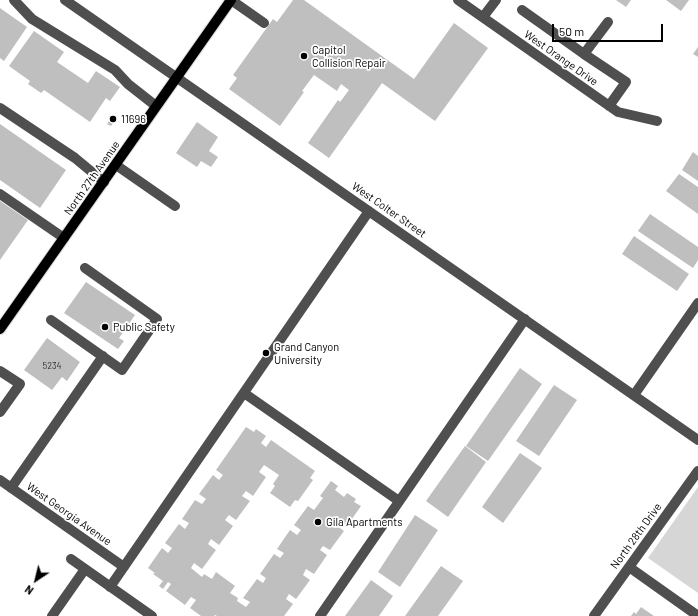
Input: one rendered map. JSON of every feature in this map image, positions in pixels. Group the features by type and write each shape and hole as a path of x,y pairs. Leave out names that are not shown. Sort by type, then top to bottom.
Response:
{"main road":[{"name":"North 27th Avenue","path":"0,329 231,0"}],"street":[{"path":"14,0 32,18 114,70 128,84 156,106"},
{"name":"West Colter Street","path":"65,0 698,440"},
{"path":"231,0 264,23"},
{"name":"West Orange Drive","path":"458,0 618,112 656,121"},
{"path":"483,18 496,0"},
{"path":"522,10 626,82 609,106"},
{"path":"584,54 608,22"},
{"path":"0,108 75,158 104,182"},
{"path":"116,165 175,206"},
{"path":"0,194 64,238"},
{"path":"110,587 369,210"},
{"path":"51,320 122,370 157,319 85,268"},
{"path":"634,395 698,303"},
{"path":"320,616 525,319"},
{"path":"11,488 103,356"},
{"path":"0,371 20,384 0,412"},
{"path":"244,393 399,501"},
{"name":"North 28th Drive","path":"594,616 698,471"},
{"name":"West Georgia Avenue","path":"0,480 124,567"},
{"path":"71,559 152,616"},
{"path":"629,567 698,616"},
{"path":"52,616 85,568"}],"shaded area":[{"path":"698,487 698,593 648,558"}],"building":[{"path":"293,0 304,0 414,79 454,23 488,48 435,121 382,83 329,158 308,143 338,100 340,102 349,90 341,84 337,91 314,75 280,126 229,89 237,78 233,75 273,19 277,22"},
{"path":"616,0 631,0 626,7"},
{"path":"666,0 689,0 681,11"},
{"path":"0,8 27,27 4,61 0,58"},
{"path":"34,31 64,52 57,62 88,83 96,71 120,87 110,101 106,98 90,122 44,90 41,93 28,84 30,81 9,66"},
{"path":"698,47 698,57 693,54"},
{"path":"112,117 116,119 111,126 107,124"},
{"path":"197,122 218,137 209,151 218,157 211,167 201,161 197,167 176,153"},
{"path":"0,124 66,170 40,208 0,180"},
{"path":"693,152 698,156 698,181 682,170"},
{"path":"679,174 698,187 698,214 666,191"},
{"path":"0,201 28,220 0,260"},
{"path":"650,214 698,247 698,260 693,268 638,231"},
{"path":"634,236 689,274 677,291 622,254"},
{"name":"Public Safety","path":"86,282 135,315 119,338 124,341 118,349 64,313"},
{"path":"47,338 80,362 67,381 62,377 52,390 24,370"},
{"path":"520,368 542,384 488,461 466,446"},
{"path":"554,385 577,400 539,456 516,441"},
{"name":"Gila Apartments","path":"246,427 254,432 256,429 266,436 261,443 266,447 271,440 315,471 310,478 313,480 298,501 295,500 290,507 270,493 275,486 273,484 279,475 264,465 259,472 266,477 253,496 246,491 242,496 250,501 236,520 229,515 225,520 233,526 219,545 211,539 208,544 216,550 202,569 194,563 191,568 202,577 204,574 212,579 216,572 235,586 230,593 238,598 237,601 246,607 250,602 243,598 257,579 263,583 266,578 260,574 274,554 280,558 284,553 277,549 290,530 297,535 301,530 294,525 308,506 314,510 323,498 320,496 331,481 338,486 335,490 344,497 347,493 356,499 354,502 361,506 347,526 340,521 337,526 344,531 330,550 323,546 320,550 327,555 314,574 306,569 303,575 310,580 296,599 289,594 286,599 293,604 284,616 201,616 190,608 196,600 191,597 185,605 166,591 171,584 168,582 163,589 159,586 163,581 153,574 155,573 148,568 162,548 168,553 172,548 165,543 179,524 185,529 189,523 182,519 195,500 202,504 206,499 199,494 213,475 219,480 223,475 216,470"},
{"path":"465,446 486,462 448,517 426,501"},
{"path":"520,453 542,468 503,523 482,507"},
{"path":"415,515 438,530 400,587 378,572"},
{"path":"441,566 463,581 438,616 405,616"},
{"path":"371,580 393,596 379,616 345,616"},
{"path":"641,607 654,616 631,616 634,612 636,614"}],"place":[{"name":"Capitol Collision Repair","path":"304,56"},
{"name":"11696","path":"113,119"},
{"name":"Public Safety","path":"105,327"},
{"name":"Grand Canyon University","path":"266,353"},
{"name":"Gila Apartments","path":"318,522"}]}
